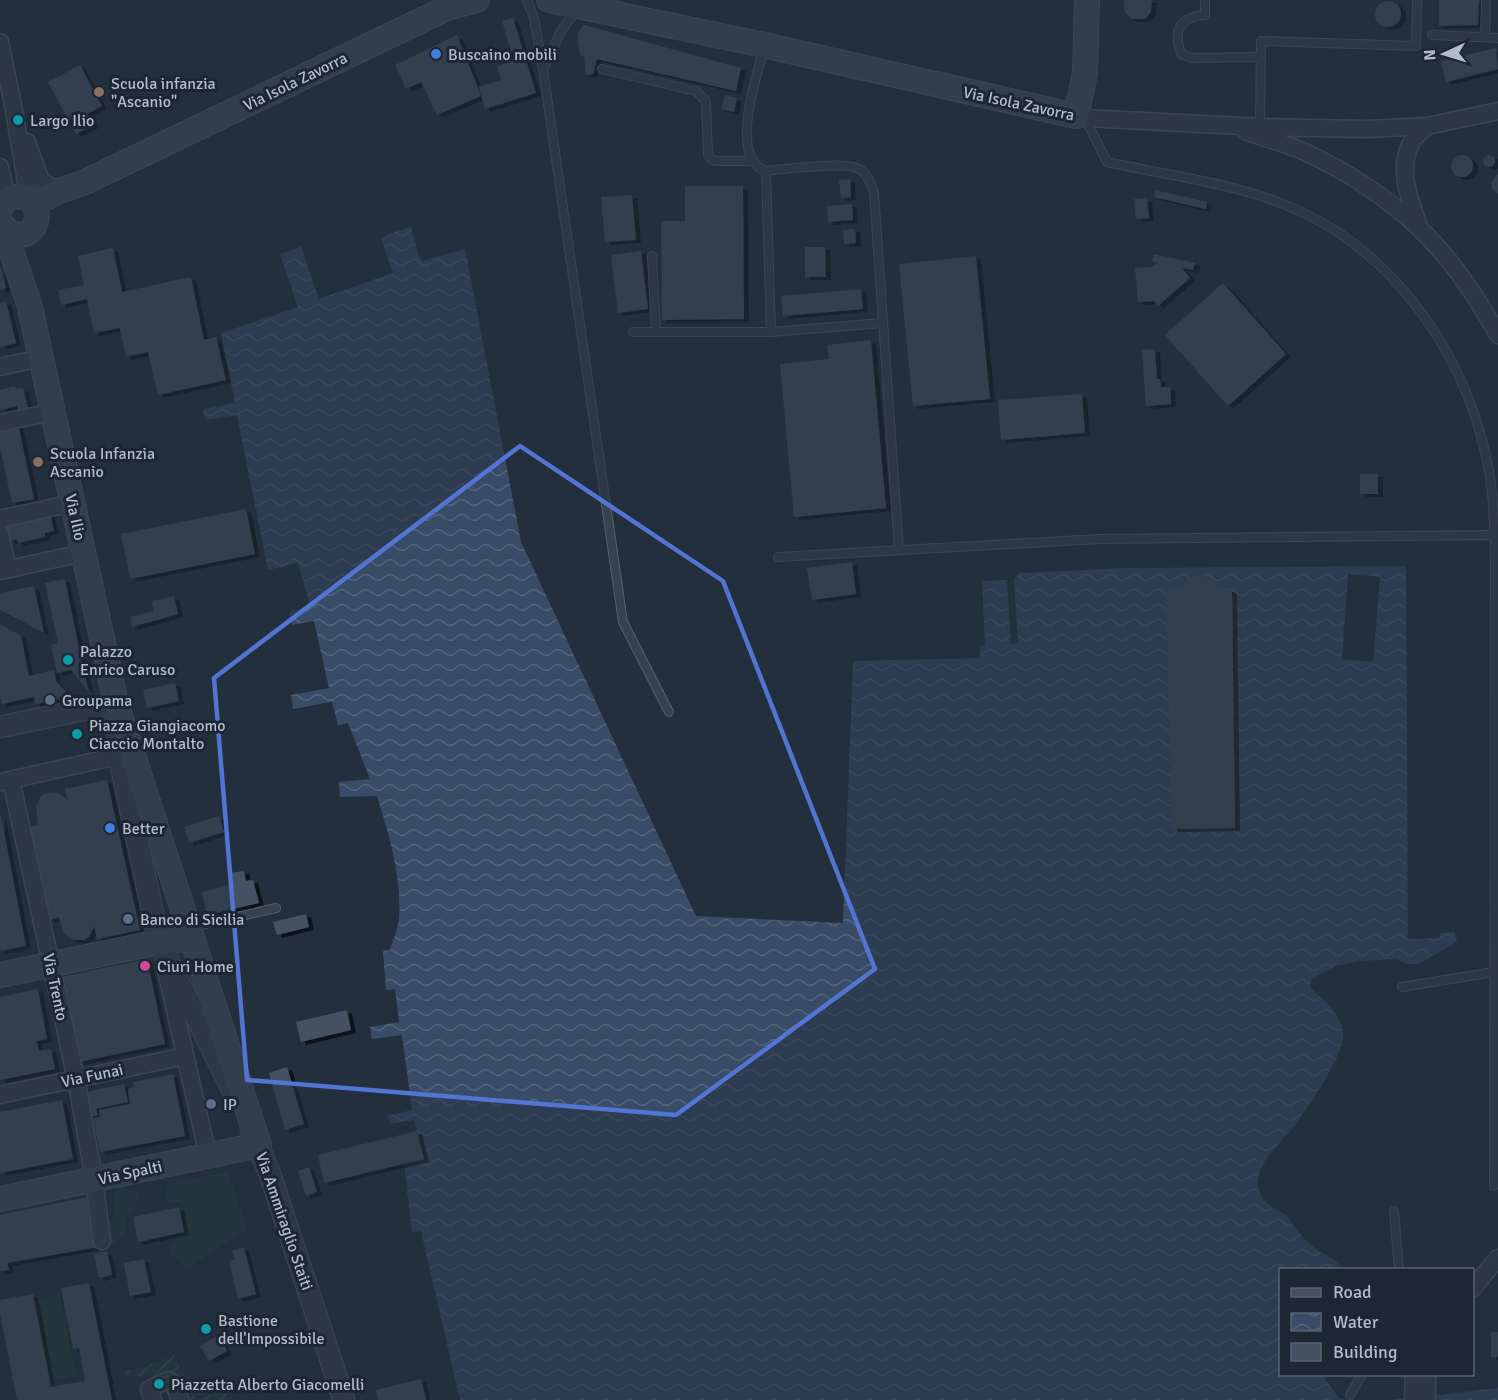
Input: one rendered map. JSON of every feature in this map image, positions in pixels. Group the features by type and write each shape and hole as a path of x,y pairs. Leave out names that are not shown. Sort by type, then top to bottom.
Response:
{"main road":[{"name":"Via Isola Zavorra","path":"549,0 764,45 1081,117"},
{"path":"1081,117 1087,0"},
{"name":"Via Isola Zavorra","path":"17,214 447,8 467,1"},
{"name":"Via Isola Zavorra","path":"17,214 59,191 83,183"},
{"name":"Via Ilio","path":"17,214 30,307 128,762 190,933 259,1145"},
{"path":"0,975 159,942 190,933"},
{"name":"Via Spalti","path":"0,1199 259,1145"}],"street":[{"path":"0,42 14,105 41,181 59,191"},
{"path":"14,105 17,214"},
{"name":"Via Isola Zavorra","path":"1081,117 1260,127 1368,129 1427,126 1498,111"},
{"path":"1227,125 1304,152 1343,172 1384,200 1419,228 1444,255 1476,298 1498,335"},
{"path":"1419,228 1409,200 1404,166 1412,141 1427,126"},
{"path":"0,167 17,214"},
{"path":"0,367 41,358"},
{"path":"0,423 53,412"},
{"path":"0,519 73,503"},
{"path":"0,533 4,570 83,553"},
{"path":"0,727 115,697"},
{"path":"8,786 128,762"},
{"name":"Via Ammiraglio Staiti","path":"128,762 159,942 259,1145 344,1400"},
{"name":"Via Trento","path":"8,786 76,1079 94,1179 102,1241"},
{"path":"159,942 208,1156"},
{"name":"Via Funai","path":"0,1095 185,1056"},
{"path":"1474,1288 1498,1258"},
{"path":"1413,1400 1420,1378"},
{"path":"1420,1378 1427,1400"},
{"path":"153,1400 149,1389 168,1380 174,1384 180,1400"}],"lane":[{"path":"527,0 534,18 543,69 623,622 669,712"},
{"path":"1205,0 1205,15 1191,16 1183,22 1178,32 1181,54 1192,58 1261,57"},
{"path":"1260,127 1261,41 1416,46 1417,0"},
{"path":"1485,37 1486,0"},
{"path":"543,69 561,31 580,5"},
{"path":"1432,34 1498,38"},
{"path":"764,45 747,116 748,151 751,161 758,168 766,171 847,165 860,169 868,178 874,193 899,550"},
{"path":"602,69 696,91 706,101 708,155 712,160 717,161 751,161"},
{"path":"1081,117 1107,162 1248,192 1288,206 1323,223 1361,248 1397,281 1426,320 1453,366 1472,408 1486,452 1493,498 1494,1186"},
{"path":"766,171 771,332"},
{"path":"652,256 656,332"},
{"path":"633,332 771,332 883,323"},
{"path":"778,557 1099,540 1494,535"},
{"path":"190,933 276,908"},
{"path":"1402,987 1494,972"},
{"path":"1394,1211 1399,1268"},
{"path":"1350,1395 1361,1376"}],"highlighted area":[{"path":"520,446 723,581 875,969 676,1115 247,1080 214,678"}],"green space":[{"path":"228,1172 247,1229 186,1269 170,1253 168,1246 186,1232 183,1203 167,1202 167,1186 175,1181"},
{"path":"119,1188 137,1192 140,1196 126,1221 124,1235 112,1244 103,1234 113,1214 115,1204 113,1193"},
{"path":"60,1294 76,1375 51,1380 35,1299"},
{"path":"174,1355 196,1400 188,1400 167,1375 127,1377 124,1371 149,1367 149,1364"},
{"path":"225,1390 230,1400 196,1400"}],"water":[{"path":"411,227 422,261 465,249 521,542 696,916 843,923 853,661 980,658 980,645 985,645 982,581 1007,580 1011,644 1018,643 1014,579 1019,573 1129,568 1406,566 1408,939 1440,938 1440,933 1454,932 1457,939 1453,944 1419,964 1407,964 1397,959 1360,961 1335,966 1312,979 1310,987 1339,1019 1343,1034 1342,1043 1323,1083 1297,1122 1265,1162 1258,1182 1260,1194 1264,1200 1274,1209 1287,1215 1307,1241 1341,1268 1279,1268 1279,1376 1323,1376 1339,1398 1347,1400 460,1400 421,1231 412,1232 404,1164 424,1159 414,1120 390,1124 387,1116 412,1110 402,1035 372,1039 370,1027 399,1022 395,989 386,990 383,951 390,950 399,918 399,887 390,841 377,796 340,797 339,782 370,779 348,723 338,725 332,702 293,709 291,695 329,688 314,621 292,625 289,613 310,606 298,563 268,570 237,415 205,420 203,409 235,403 221,333 298,307 280,254 301,247 319,299 393,273 381,239 388,234"},
{"path":"1498,1388 1498,1400 1391,1400 1404,1399"}],"pier":[{"path":"1348,574 1380,577 1373,662 1342,659"}],"building":[{"path":"1124,0 1152,0 1151,12 1145,19 1132,19 1124,11"},
{"path":"1439,0 1479,0 1478,25 1439,26"},
{"path":"1388,1 1397,5 1401,14 1397,23 1388,27 1379,23 1375,14 1379,5"},
{"path":"513,18 536,93 485,109 479,87 501,80 497,66 514,61 502,21"},
{"path":"584,25 741,68 736,91 597,59 593,74 586,75 584,56 580,55 577,34"},
{"path":"457,35 481,96 437,115 421,82 406,89 395,65"},
{"path":"1496,48 1498,69 1446,82 1441,61"},
{"path":"80,65 102,106 87,114 94,125 76,134 48,82"},
{"path":"725,95 737,98 734,112 721,109"},
{"path":"1462,155 1470,158 1473,166 1470,174 1462,177 1454,174 1451,166 1454,158"},
{"path":"1489,155 1495,161 1489,167 1483,161"},
{"path":"1498,174 1498,194 1492,189 1491,182"},
{"path":"850,179 851,197 841,198 839,180"},
{"path":"685,186 743,186 744,319 662,320 661,221 685,221"},
{"path":"1155,190 1207,202 1206,209 1154,197"},
{"path":"632,195 636,240 605,242 601,197"},
{"path":"1147,198 1149,218 1136,219 1134,199"},
{"path":"852,204 853,220 828,222 827,206"},
{"path":"855,229 856,243 844,244 843,230"},
{"path":"805,247 825,247 826,277 805,277"},
{"path":"113,248 122,292 191,277 204,340 216,337 226,380 158,395 148,352 126,357 120,328 94,333 87,299 61,305 58,290 84,285 78,256"},
{"path":"641,251 648,309 618,313 611,255"},
{"path":"1154,254 1195,263 1193,270 1182,268 1190,278 1158,306 1154,301 1138,302 1135,268 1151,267 1158,263 1152,261"},
{"path":"976,256 990,399 913,406 899,264"},
{"path":"0,265 6,288 0,290"},
{"path":"1223,283 1286,354 1228,406 1165,335"},
{"path":"861,289 863,309 783,316 781,296"},
{"path":"6,301 16,343 0,347 0,303"},
{"path":"871,340 886,508 794,517 780,364 829,359 827,345"},
{"path":"1155,349 1157,379 1160,379 1161,387 1170,387 1171,404 1146,406 1142,350"},
{"path":"15,386 16,389 23,388 28,408 18,410 17,406 0,410 0,390"},
{"path":"1082,394 1085,433 1001,440 998,400"},
{"path":"18,424 34,499 12,503 0,447 0,428"},
{"path":"1360,474 1378,474 1378,494 1360,494"},
{"path":"246,509 255,554 130,579 121,534"},
{"path":"50,513 54,531 45,533 45,537 18,543 17,539 10,541 6,523"},
{"path":"852,562 856,594 812,600 807,568"},
{"path":"1199,575 1232,591 1235,828 1172,829 1166,593"},
{"path":"65,579 89,692 71,670 57,673 51,645 58,643 45,583"},
{"path":"34,586 44,633 0,610 0,593"},
{"path":"174,596 178,614 132,627 130,617 154,611 152,601"},
{"path":"0,624 21,636 29,676 54,670 56,681 71,697 35,704 34,697 2,704"},
{"path":"175,683 179,701 147,708 143,690"},
{"path":"107,780 140,930 97,939 94,926 89,937 84,940 73,940 64,934 59,917 49,920 29,827 38,825 36,806 41,796 57,792 68,800 65,789"},
{"path":"219,816 224,832 189,843 184,827"},
{"path":"0,817 26,946 0,951"},
{"path":"244,871 246,881 253,880 259,903 207,915 202,892 233,884 230,873"},
{"path":"306,914 309,927 277,935 273,922"},
{"path":"147,959 165,1044 79,1062 61,977"},
{"path":"38,989 47,1039 37,1041 39,1051 51,1049 55,1069 0,1080 0,997"},
{"path":"347,1010 351,1030 301,1042 296,1022"},
{"path":"287,1067 304,1124 285,1130 269,1073"},
{"path":"173,1074 185,1136 100,1152 93,1118 100,1117 99,1110 130,1104 128,1089 134,1087 133,1082"},
{"path":"124,1084 128,1102 96,1109 98,1115 86,1118 81,1093"},
{"path":"62,1100 73,1159 0,1173 0,1112"},
{"path":"417,1131 424,1159 324,1183 318,1155"},
{"path":"309,1167 317,1192 306,1196 298,1171"},
{"path":"88,1197 98,1247 7,1263 9,1270 0,1271 0,1215"},
{"path":"179,1207 184,1232 138,1242 133,1217"},
{"path":"244,1247 256,1294 238,1299 229,1261 235,1260 232,1251"},
{"path":"107,1251 112,1275 99,1278 94,1254"},
{"path":"144,1259 151,1292 130,1296 124,1263"},
{"path":"89,1283 112,1400 17,1400 0,1314 0,1300 33,1294 51,1387 85,1381 79,1348 73,1349 61,1288"},
{"path":"1491,1332 1498,1332 1498,1357 1491,1357"},
{"path":"219,1335 227,1351 209,1361 200,1346"},
{"path":"421,1379 426,1400 378,1400 376,1390"}],"place":[{"name":"Buscaino mobili","path":"436,54"},
{"name":"Scuola infanzia \"Ascanio\"","path":"99,92"},
{"name":"Largo Ilio","path":"18,120"},
{"name":"Scuola Infanzia Ascanio","path":"38,462"},
{"name":"Palazzo Enrico Caruso","path":"68,660"},
{"name":"Groupama","path":"50,700"},
{"name":"Piazza Giangiacomo Ciaccio Montalto","path":"77,734"},
{"name":"Better","path":"110,828"},
{"name":"Banco di Sicilia","path":"128,919"},
{"name":"Ciuri Home","path":"145,966"},
{"name":"IP","path":"211,1104"},
{"name":"Bastione dell'Impossibile","path":"206,1329"},
{"name":"Piazzetta Alberto Giacomelli","path":"159,1384"}]}
